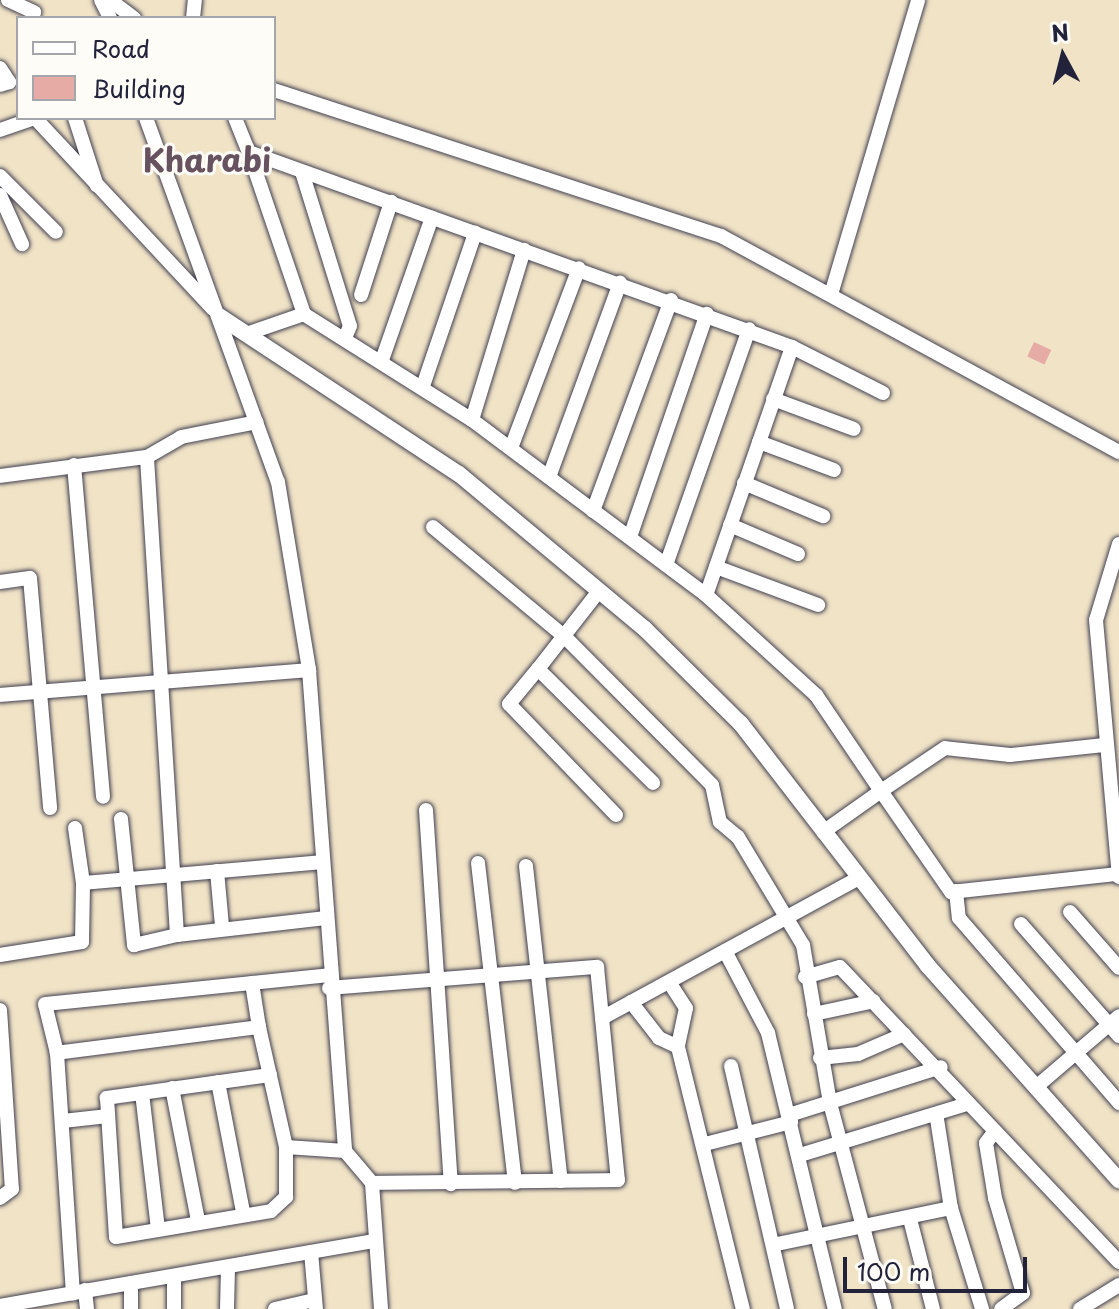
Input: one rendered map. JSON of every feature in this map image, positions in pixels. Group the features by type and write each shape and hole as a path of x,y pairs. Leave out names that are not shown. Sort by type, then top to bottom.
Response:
{"street":[{"path":"8,0 34,10"},
{"path":"110,0 131,16"},
{"path":"832,291 918,0"},
{"path":"0,68 9,87"},
{"path":"276,91 721,236 832,291 1119,452"},
{"path":"0,130 29,120"},
{"path":"37,120 219,316 459,474 599,591 741,724 859,878 1119,1180"},
{"path":"76,120 98,189"},
{"path":"147,120 278,482 309,670 329,982 345,1151 372,1183 381,1309"},
{"path":"236,120 304,314 382,360 472,420 706,595 816,695 935,877 956,891 1119,876 1104,745 1096,620 1119,544"},
{"path":"249,152 749,329 883,393"},
{"path":"302,172 350,326 345,338"},
{"path":"0,176 56,232"},
{"path":"0,195 22,244"},
{"path":"361,295 391,202"},
{"path":"382,360 432,217"},
{"path":"423,386 475,233"},
{"path":"472,420 524,250"},
{"path":"511,448 579,268"},
{"path":"549,477 620,283"},
{"path":"593,511 671,300"},
{"path":"246,334 304,314"},
{"path":"630,537 707,314"},
{"path":"666,565 749,329"},
{"path":"706,595 792,347"},
{"path":"773,399 854,429"},
{"path":"0,476 147,457 181,437 257,422"},
{"path":"759,442 834,470"},
{"path":"147,457 177,935"},
{"path":"74,465 98,687 103,797"},
{"path":"744,483 823,516"},
{"path":"730,525 798,554"},
{"path":"433,527 564,636 712,785 720,822 738,837 803,945 805,977 830,1103 866,1227 885,1309"},
{"path":"716,567 818,605"},
{"path":"0,582 30,578 50,808"},
{"path":"599,591 509,704 616,815"},
{"path":"538,669 653,783"},
{"path":"0,695 309,670"},
{"path":"823,832 945,748 1010,755 1104,745"},
{"path":"426,810 451,1184"},
{"path":"121,819 134,945 222,926 326,918"},
{"path":"0,955 82,942 83,883 75,828"},
{"path":"83,883 172,872 322,862"},
{"path":"478,863 515,1183"},
{"path":"526,866 561,1181"},
{"path":"217,871 222,926"},
{"path":"602,1018 859,878"},
{"path":"956,891 959,918 1119,1103"},
{"path":"1070,912 1119,968"},
{"path":"1021,924 1114,1020 1119,1036"},
{"path":"725,951 761,1013 823,1235 835,1309"},
{"path":"87,1309 79,1292 57,1053 45,1004 252,983 438,980 597,967 618,1180 372,1183"},
{"path":"805,977 840,967 904,1034 941,1067 967,1104 1119,1262"},
{"path":"669,982 686,1008 678,1047 705,1144 743,1309"},
{"path":"252,983 286,1147 286,1197 271,1211 243,1212 116,1237 107,1098 270,1075"},
{"path":"814,1014 874,1001"},
{"path":"631,1002 659,1038 678,1047"},
{"path":"0,1010 12,1189 0,1198"},
{"path":"1036,1087 1114,1020"},
{"path":"57,1053 259,1027"},
{"path":"820,1058 858,1054 904,1034"},
{"path":"731,1066 777,1244 787,1309"},
{"path":"705,1144 747,1133 941,1067"},
{"path":"218,1082 243,1212"},
{"path":"172,1088 198,1221"},
{"path":"142,1093 158,1229"},
{"path":"800,1155 937,1119 967,1104"},
{"path":"63,1121 108,1116"},
{"path":"937,1119 951,1208 982,1309"},
{"path":"995,1131 986,1143 995,1198 1023,1293 1001,1309"},
{"path":"286,1147 345,1151"},
{"path":"777,1244 910,1219 951,1208"},
{"path":"910,1219 933,1309"},
{"path":"0,1306 375,1241"},
{"path":"275,1309 315,1304 311,1252"},
{"path":"227,1309 228,1267"},
{"path":"174,1276 174,1309"},
{"path":"131,1283 131,1309"},
{"path":"1080,1309 1119,1285"}],"building":[{"path":"1034,342 1051,350 1044,365 1027,357"}],"district":[{"name":"Kharabi","path":"207,159"}]}
